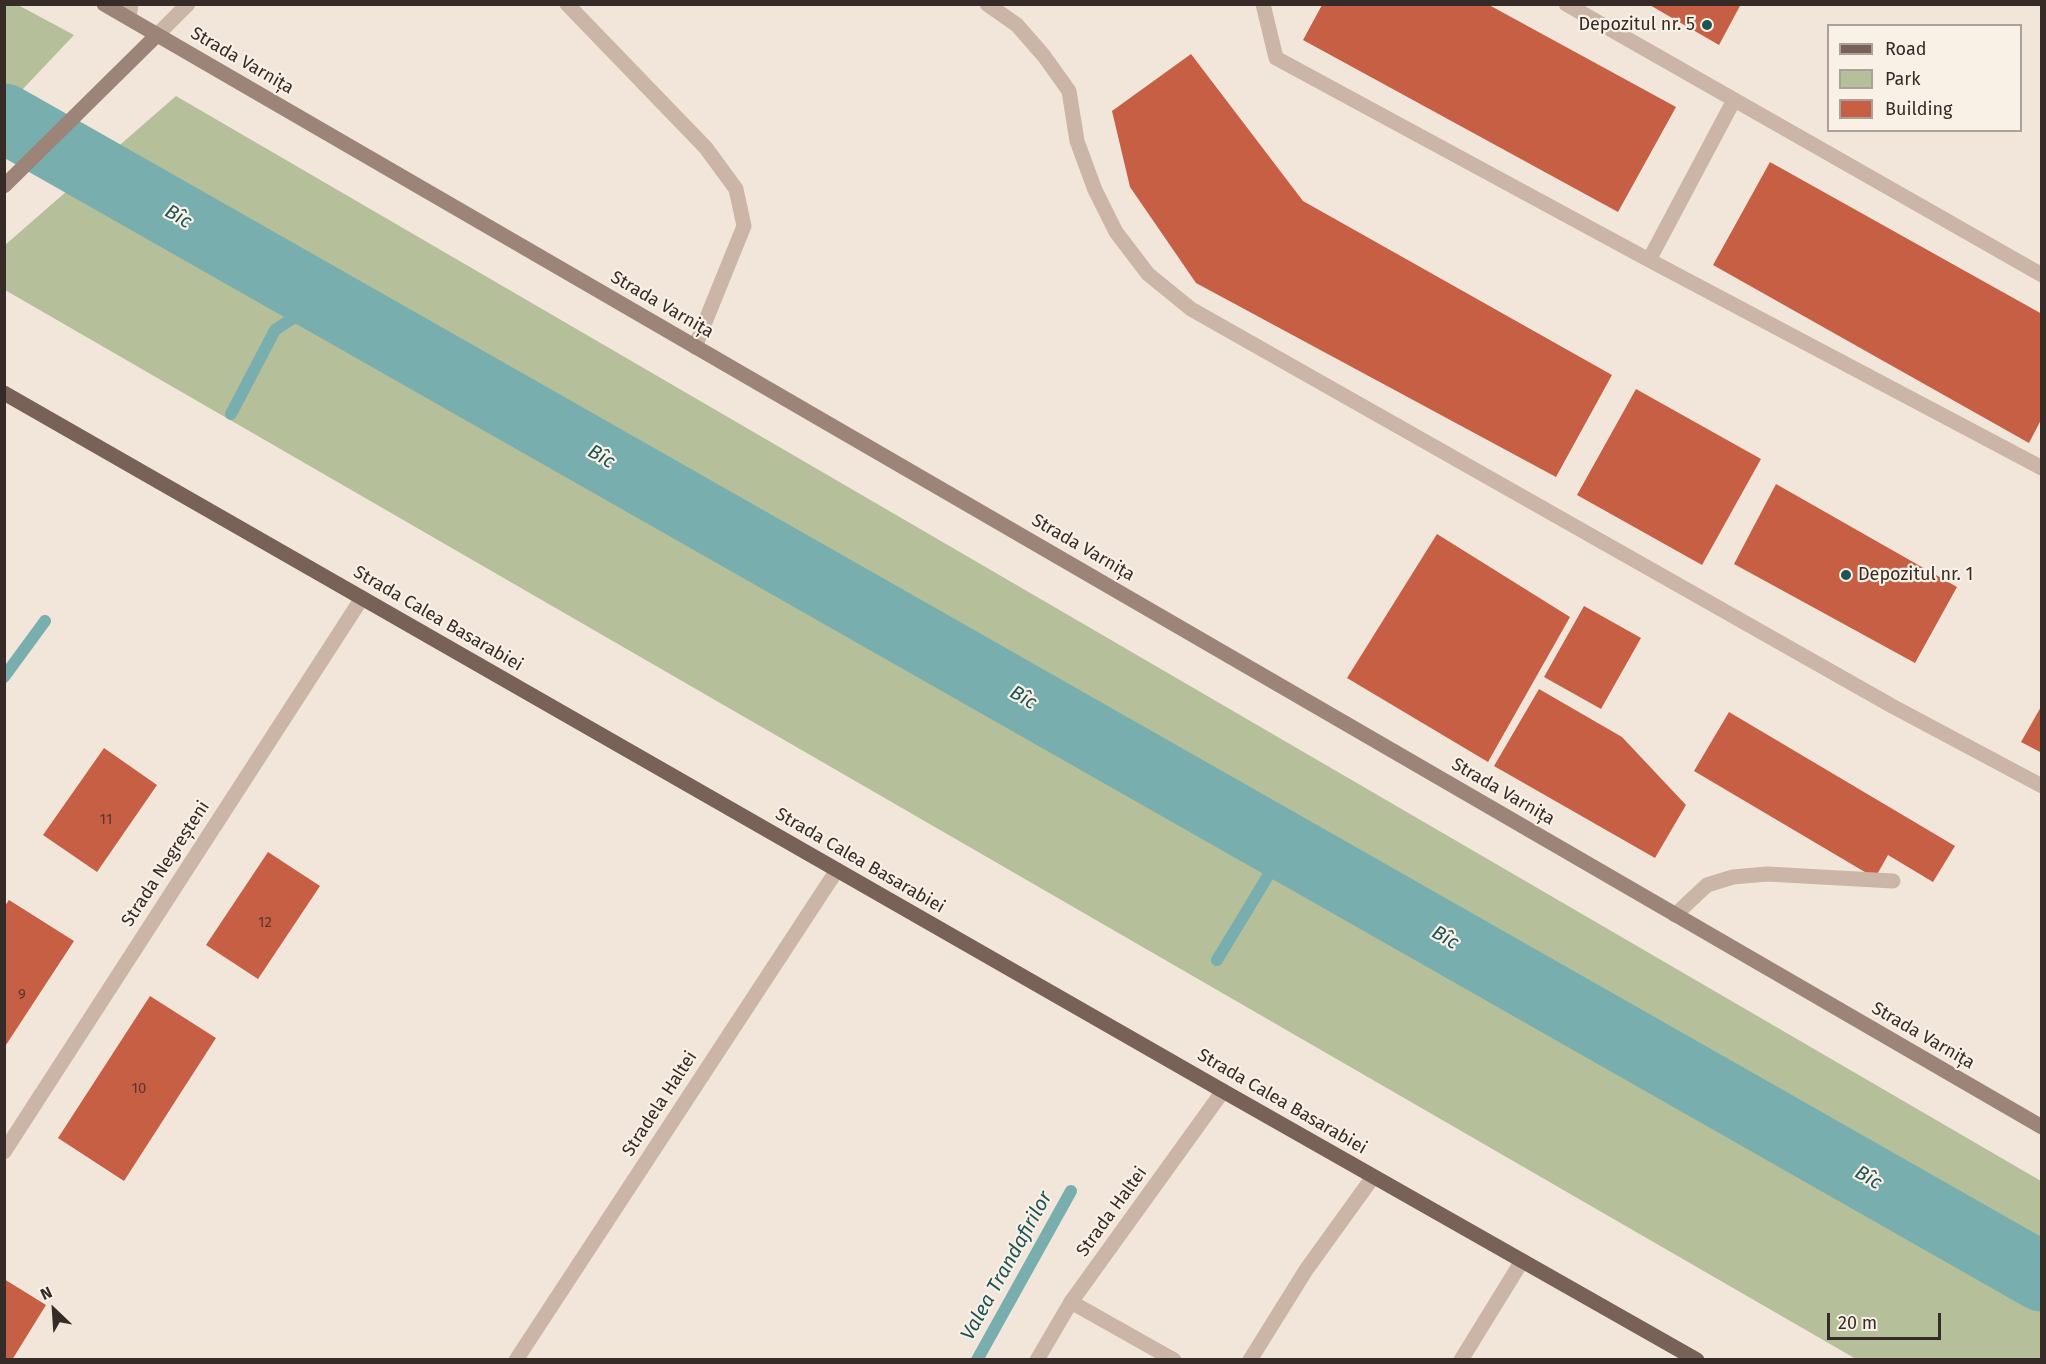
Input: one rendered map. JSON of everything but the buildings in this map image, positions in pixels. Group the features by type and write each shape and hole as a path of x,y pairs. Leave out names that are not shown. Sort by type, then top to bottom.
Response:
{"main road":[{"name":"Strada Calea Basarabiei","path":"4,393 1223,1091 1697,1359"}],"street":[{"name":"Strada Varnița","path":"104,4 130,11 157,34 2042,1127"},
{"path":"4,186 188,4"},
{"path":"567,4 706,148 736,189 744,226 695,346"},
{"path":"987,4 1017,25 1044,56 1069,91 1077,141 1095,190 1116,232 1148,274 1191,309 1892,706 2042,786"},
{"path":"1263,4 1276,58 1649,260 2042,468"},
{"path":"1566,4 2042,275"},
{"path":"1649,260 1734,100"},
{"name":"Strada Negreșteni","path":"4,1152 362,598"},
{"name":"Stradela Haltei","path":"516,1359 837,870"},
{"path":"1675,915 1707,885 1732,877 1767,874 1893,881"},
{"name":"Strada Haltei","path":"1037,1359 1071,1302 1223,1091"},
{"path":"1250,1359 1306,1270 1374,1176"},
{"path":"1461,1359 1522,1261"},
{"path":"1071,1302 1174,1359"}],"green space":[{"path":"5,4 18,5 74,35 5,108"},
{"path":"176,96 2041,1181 2041,1359 1856,1359 5,290 5,245"}],"waterway":[{"name":"Bîc","path":"4,118 2042,1277"},
{"path":"231,414 275,330 322,299"},
{"path":"4,677 45,621"},
{"name":"Valea Trandafirilor","path":"1217,960 1286,846"},
{"name":"Valea Trandafirilor","path":"977,1360 1071,1191"}],"place":[{"name":"Depozitul nr. 5","path":"1707,25"},
{"name":"Depozitul nr. 1","path":"1846,575"}]}
